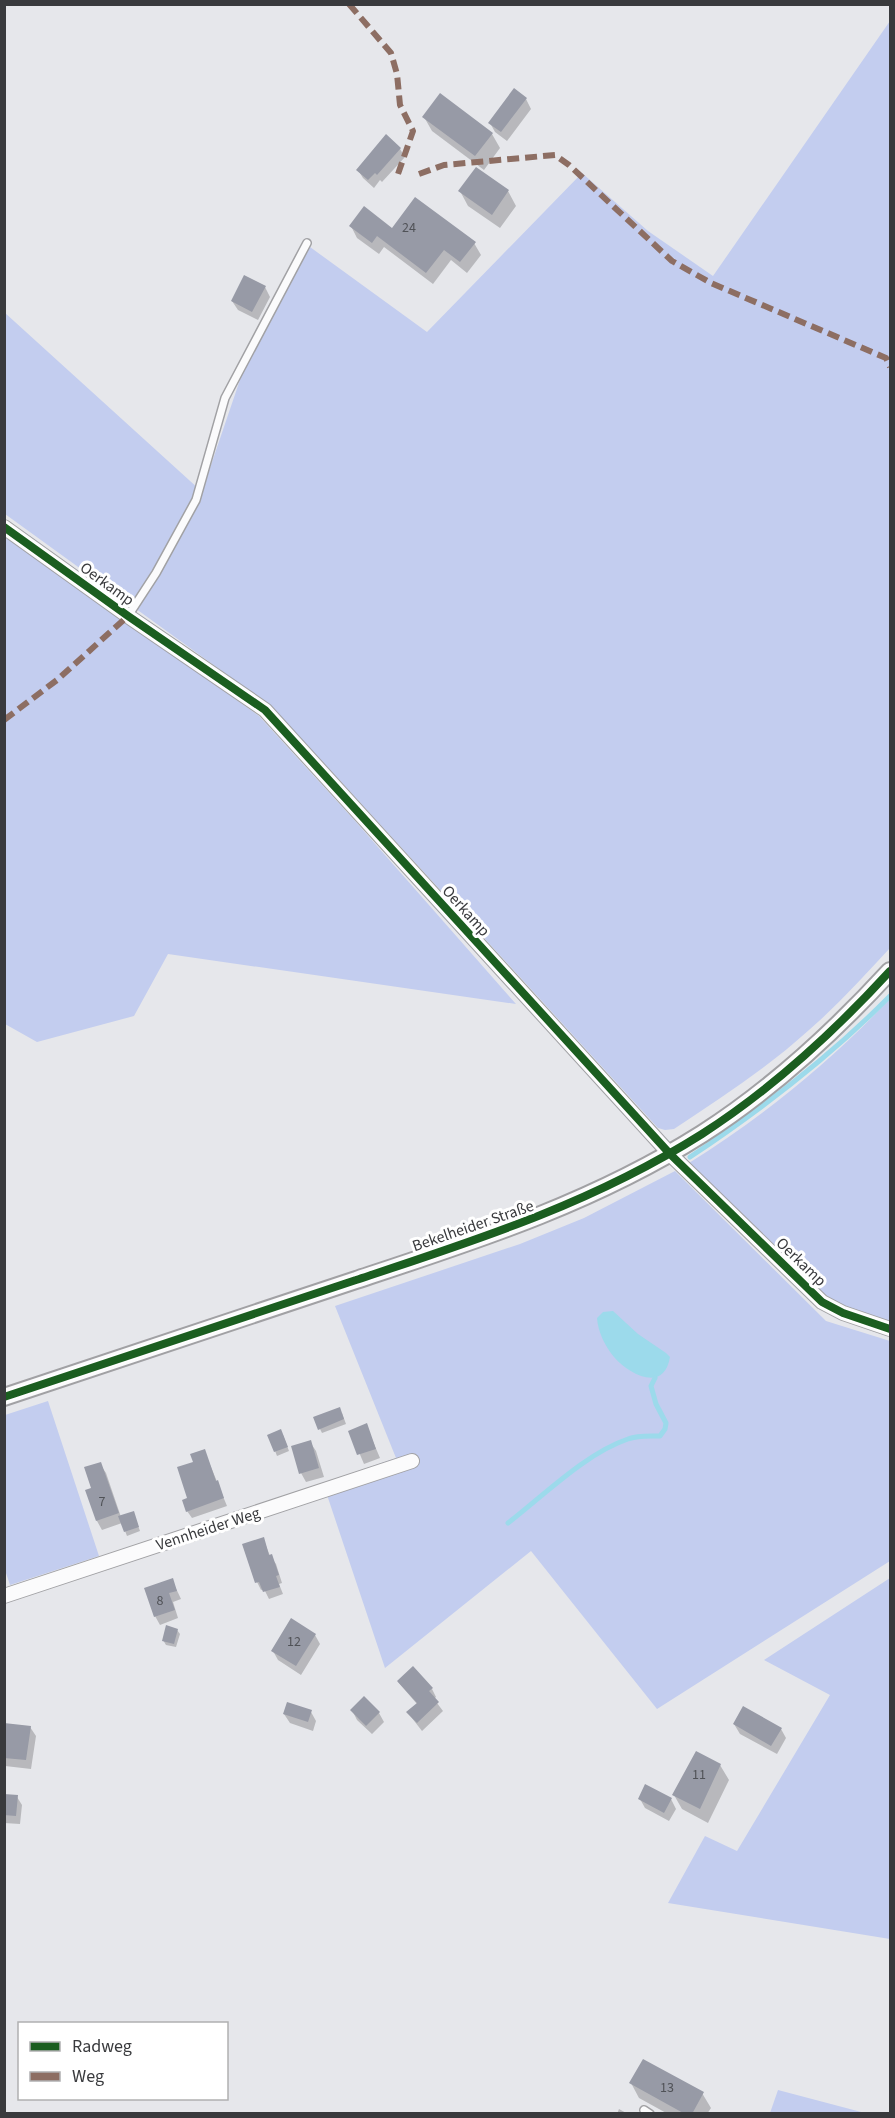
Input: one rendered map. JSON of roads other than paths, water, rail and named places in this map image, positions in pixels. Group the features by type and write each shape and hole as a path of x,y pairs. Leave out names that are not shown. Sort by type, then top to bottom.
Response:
{"street":[{"name":"Oerkamp","path":"4,526 128,616 265,710 670,1154 822,1302 843,1313 891,1329"},
{"name":"Bekelheider Straße","path":"4,1397 509,1229 574,1202 670,1154 727,1118 771,1085 822,1041 891,971"},
{"name":"Vennheider Weg","path":"4,1596 412,1461"}],"lane":[{"path":"128,616 156,573 196,500 225,398 307,243"}],"waterway":[{"path":"690,1157 743,1120 819,1061 890,996"},
{"path":"508,1523 565,1476 596,1454 632,1438 660,1436 666,1423 656,1404 651,1386 655,1378"}]}
